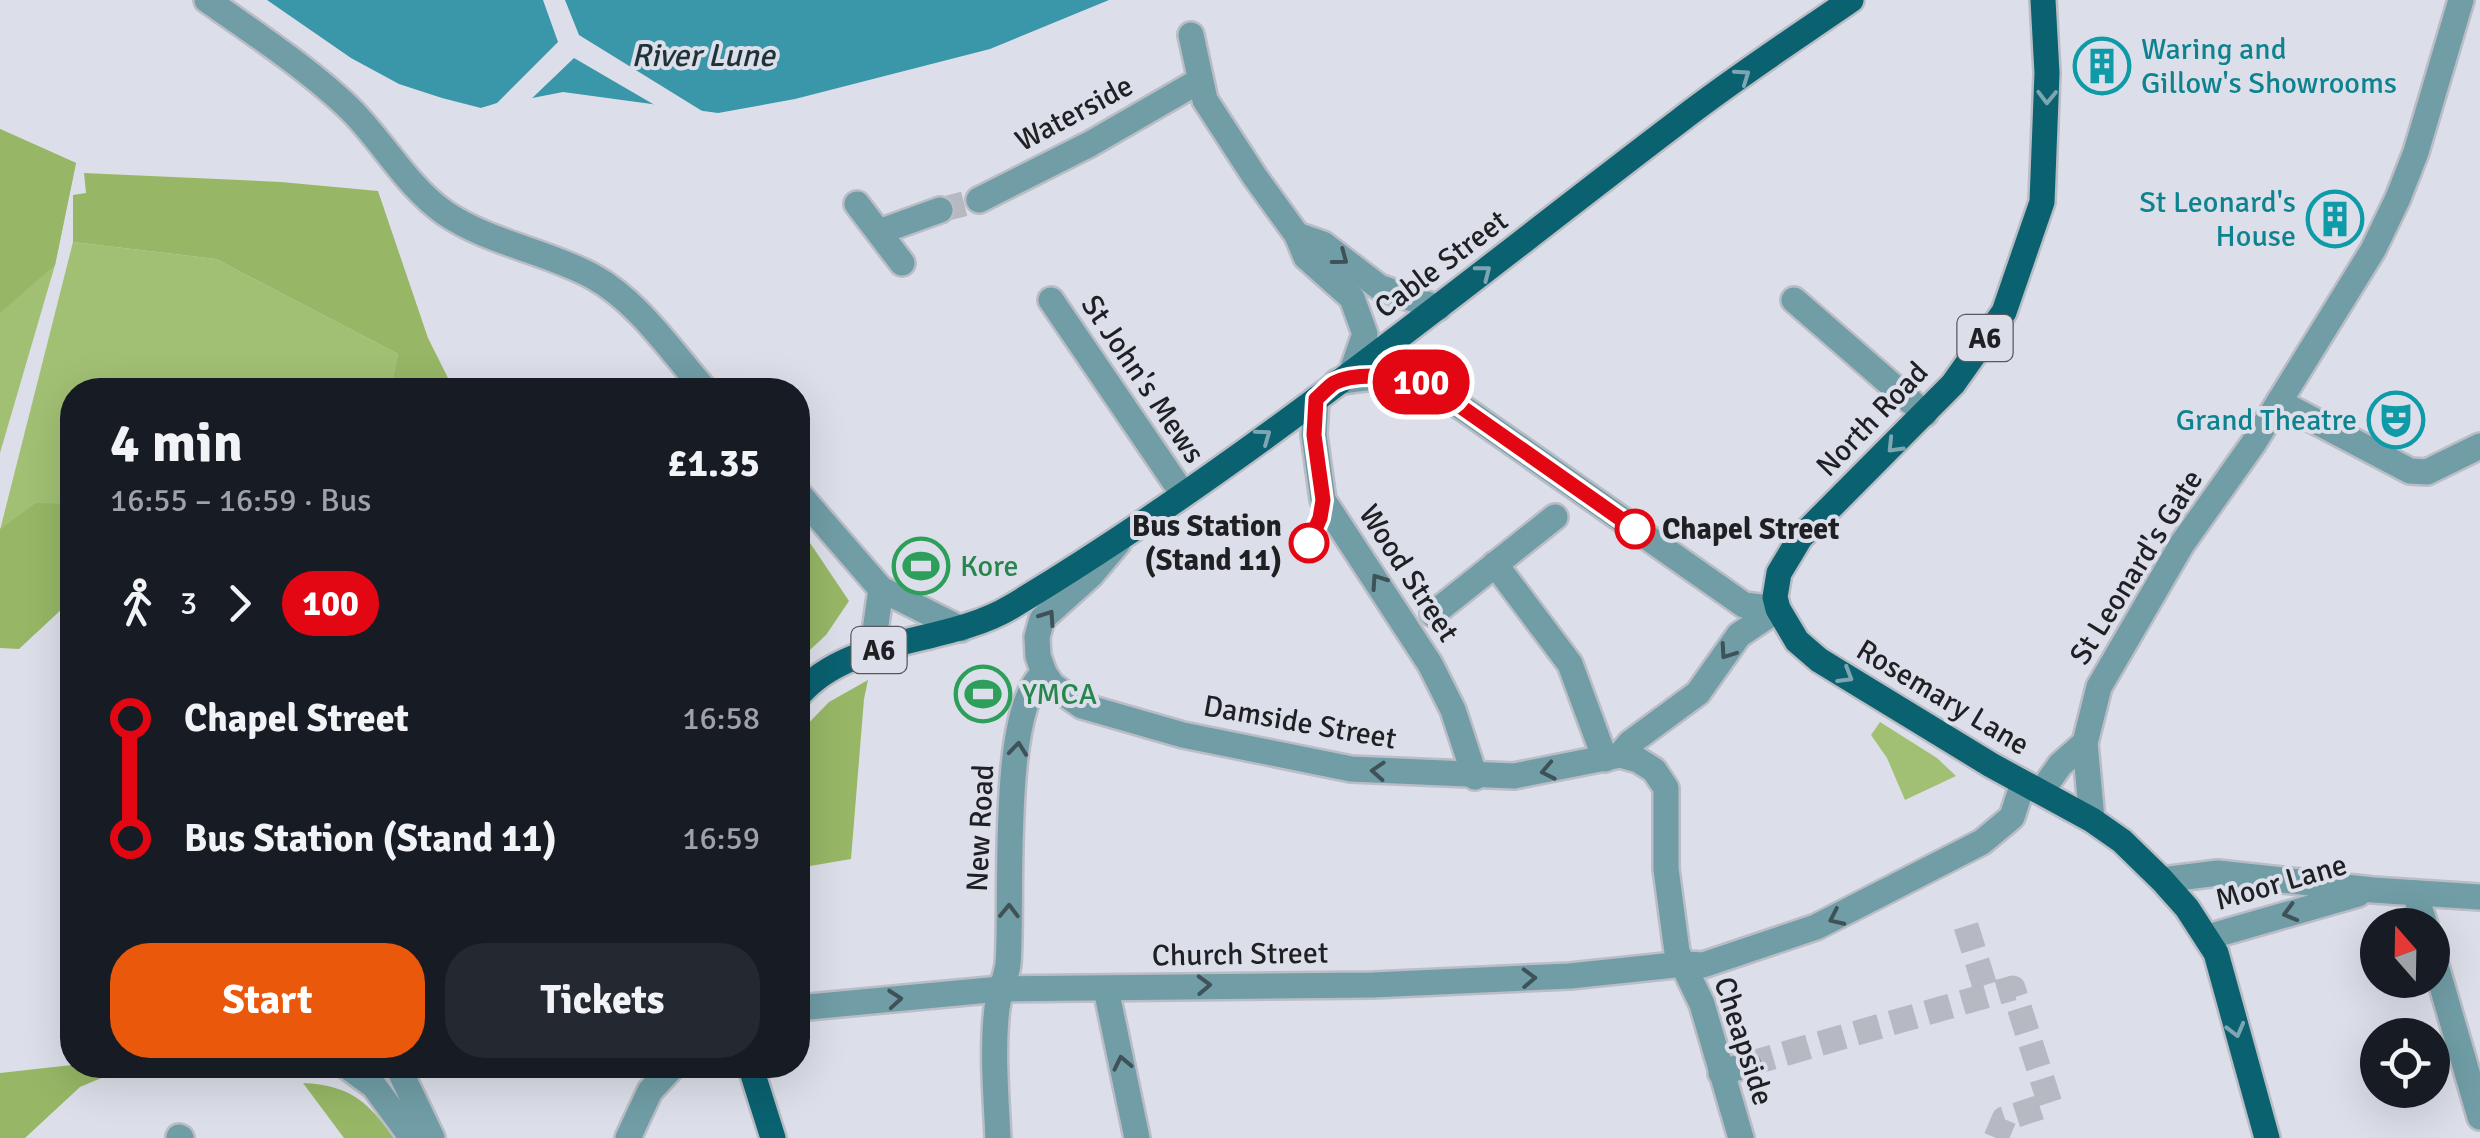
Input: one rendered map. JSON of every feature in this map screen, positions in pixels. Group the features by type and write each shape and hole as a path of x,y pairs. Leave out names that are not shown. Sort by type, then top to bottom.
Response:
{"main road":[{"name":"Cable Street","path":"961,629 1010,608 1182,494 1438,308 1680,120 1851,0"},
{"name":"North Road","path":"1778,609 1775,598 1779,573 1800,538 1953,384 2004,312 2042,202 2047,73 2043,0"},
{"name":"Rosemary Lane","path":"1778,609 1797,641 1819,660 2092,820 2122,840 2162,880 2208,937 2216,953 2267,1138"},
{"name":"A6","path":"810,687 865,654 961,629"},
{"path":"754,1078 774,1138"}],"street":[{"path":"207,0 349,108 381,142 413,186 446,213 566,264 614,290 693,378"},
{"name":"St Leonard's Gate","path":"2092,820 2084,743 2099,687 2182,544 2279,402 2373,250 2398,198 2438,85 2461,0"},
{"path":"1192,36 1199,81 1215,118 1297,235 1306,256 1352,298 1364,334 1344,376 1411,377 1430,385 1744,605 1778,609"},
{"name":"Waterside","path":"978,200 1090,144 1199,81"},
{"path":"857,204 902,263"},
{"path":"879,232 940,210"},
{"path":"1297,235 1323,244 1380,287 1438,308"},
{"name":"St John's Mews","path":"1050,300 1182,494"},
{"path":"1794,300 1925,414"},
{"name":"Wood Street","path":"1316,399 1314,435 1323,500 1430,664 1453,710 1475,776"},
{"path":"2279,402 2410,471 2427,472 2480,446"},
{"path":"810,507 881,589 961,629"},
{"path":"1433,614 1555,518"},
{"name":"New Road","path":"998,1138 996,1011 1008,967 1008,855 1018,736 1030,688 1044,673 1037,647 1042,619 1091,574 1126,532"},
{"path":"1495,564 1570,664 1612,757"},
{"path":"865,654 874,638 881,589"},
{"path":"1612,757 1698,692 1739,635 1778,609"},
{"name":"Damside Street","path":"1044,673 1052,684 1082,706 1183,734 1351,770 1514,776 1612,757"},
{"name":"St Leonard's Gate","path":"2032,787 2084,743"},
{"path":"1612,757 1638,760 1654,770 1666,788 1666,869 1677,952 1684,964"},
{"name":"Church Street","path":"810,1007 1000,989 1388,984 1570,976 1684,964 1703,966 1775,943 1847,913 1946,862 1992,836 2012,817 2032,787"},
{"name":"Moor Lane","path":"2162,880 2218,873 2480,897"},
{"name":"Moor Lane","path":"2208,937 2372,890"},
{"path":"2416,893 2420,908"},
{"name":"Cheapside","path":"1684,964 1702,1004 1740,1138"},
{"path":"1106,988 1138,1138"},
{"path":"2445,998 2480,1117"},
{"path":"1721,1073 1749,1064"},
{"path":"363,1078 374,1086 412,1138"},
{"path":"403,1078 432,1138"},
{"path":"628,1138 650,1091 662,1078"}],"green space":[{"path":"0,129 76,163 55,265 0,453"},
{"path":"0,129 76,163 55,265 0,313"},
{"path":"84,173 281,182 378,191 428,338 448,378 393,378 398,354 216,259 73,242 73,195 86,193"},
{"path":"73,242 216,259 398,354 393,378 60,378 60,529 0,530"},
{"path":"36,503 60,504 60,611 19,649 0,648 0,529"},
{"path":"810,543 849,601 826,635 810,650"},
{"path":"868,680 851,859 810,866 810,722 829,702"},
{"path":"1880,722 1937,758 1956,776 1905,800 1887,758 1871,735"},
{"path":"60,1066 60,1078 101,1078 80,1087 25,1138 0,1138 0,1073"},
{"path":"303,1083 333,1087 356,1098 394,1138 344,1138"}],"water":[{"name":"River Lune","path":"267,0 1109,0 990,49 795,99 718,113 563,92 481,108 399,84 351,58"}],"pier":[{"path":"543,0 565,0 579,35 707,114 718,113 718,118 665,111 574,58 525,105 485,113 481,108 497,103 558,42"}],"tunnel":[{"path":"940,210 979,200"},
{"path":"1966,926 1988,996"},
{"path":"1749,1064 2013,988 2050,1104 2004,1119 1996,1138"}],"bus line":[{"name":"100","path":"1309,543 1323,500 1314,435 1316,399 1337,382 1383,376 1411,377 1430,385 1635,529"}],"place":[{"name":"Waring and Gillow's Showrooms","path":"2102,66"},
{"name":"St Leonard's House","path":"2335,219"},
{"name":"Grand Theatre","path":"2396,420"},
{"name":"Chapel Street","path":"1635,529"},
{"name":"Bus Station (Stand 11)","path":"1309,543"},
{"name":"Kore","path":"921,566"},
{"name":"YMCA","path":"983,694"}]}
